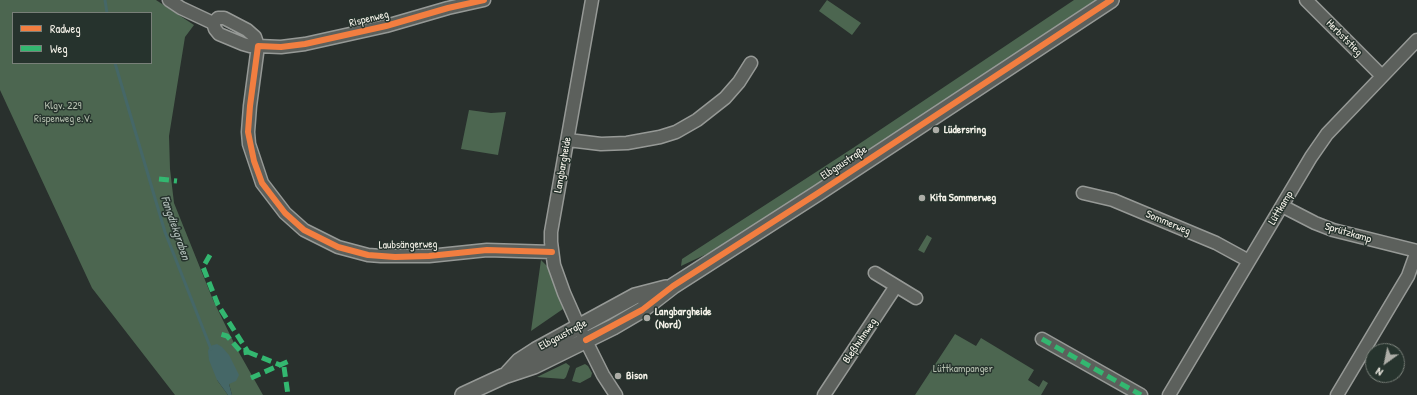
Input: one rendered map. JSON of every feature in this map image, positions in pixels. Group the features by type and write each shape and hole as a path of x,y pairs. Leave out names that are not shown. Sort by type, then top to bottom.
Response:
{"main road":[{"name":"Elbgaustraße","path":"463,395 504,376 534,366 642,310 673,286 818,193 1111,0"},
{"name":"Elbgaustraße","path":"504,376 519,361 528,355 635,296 673,286"}],"street":[{"path":"169,0 181,8 213,23 218,18 224,18 247,30 255,37 258,46"},
{"name":"Rispenweg","path":"258,46 281,47 305,44 386,26 448,8 484,0"},
{"name":"Langbargheide","path":"586,340 558,280 552,252 551,232 592,0"},
{"name":"Herbststieg","path":"1306,0 1382,76"},
{"name":"Lüttkamp","path":"1169,395 1282,206 1327,134 1417,40"},
{"name":"Laubsängerweg","path":"258,46 250,106 248,132 250,144 262,183 285,213 304,230 338,247 368,255 429,256 487,250 552,252"},
{"path":"568,140 601,144 627,143 660,137 676,132 698,120 724,98 739,82 751,63"},
{"name":"Sommerweg","path":"1083,193 1113,200 1216,243 1249,261"},
{"name":"Sprützkamp","path":"1282,206 1315,224 1333,230 1417,251"},
{"path":"1337,395 1408,276 1417,251"},
{"path":"875,273 916,298"},
{"name":"Bleßhuhnweg","path":"824,395 896,286"},
{"path":"1042,339 1141,395"},
{"path":"586,340 603,375 616,395"}],"green space":[{"name":"Klgv. 229 Rispenweg e.V.","path":"0,0 156,0 194,25 185,37 169,136 170,169 174,203 213,300 237,349 263,395 232,395 229,384 217,380 228,395 175,395 92,288 0,90"},
{"path":"827,0 861,23 852,35 819,11"},
{"path":"1074,0 1098,0 728,244 681,266 682,259 853,148"},
{"path":"469,110 491,113 506,112 498,155 461,149"},
{"path":"927,235 932,238 924,253 918,250"},
{"path":"541,260 548,267 563,309 531,331"},
{"name":"Lüttkampanger","path":"955,334 976,346 981,338 1034,370 1028,380 1039,387 1043,380 1048,383 1041,395 915,395"},
{"path":"566,363 570,366 564,379 537,377"},
{"path":"585,364 592,373 591,377 580,383 572,381 576,368"}],"water":[{"path":"217,344 229,355 239,375 236,381 229,384 232,395 228,395 217,380 209,360 208,351 210,346"}],"waterway":[{"name":"Fangdiekgraben","path":"105,0 107,12"},
{"name":"Fangdiekgraben","path":"115,64 165,232 211,349"}],"marked path":[{"path":"159,179 177,181"},
{"path":"210,255 203,267 218,305 248,352 242,353 227,336 220,334"},
{"path":"1042,339 1141,395"},
{"path":"248,352 280,365"},
{"path":"251,378 289,361"},
{"path":"284,367 288,395"}],"cycle path":[{"path":"484,0 448,8 386,26 305,44 281,47 258,46 248,132 254,161 262,183 285,213 304,230 338,247 368,255 395,257 429,256 487,250 552,252"},
{"path":"586,340 642,310 673,286 818,193 1111,0"}],"place":[{"name":"Lüdersring","path":"936,130"},
{"name":"Kita Sommerweg","path":"922,198"},
{"name":"Langbargheide (Nord)","path":"647,318"},
{"name":"Bison","path":"618,376"}]}
